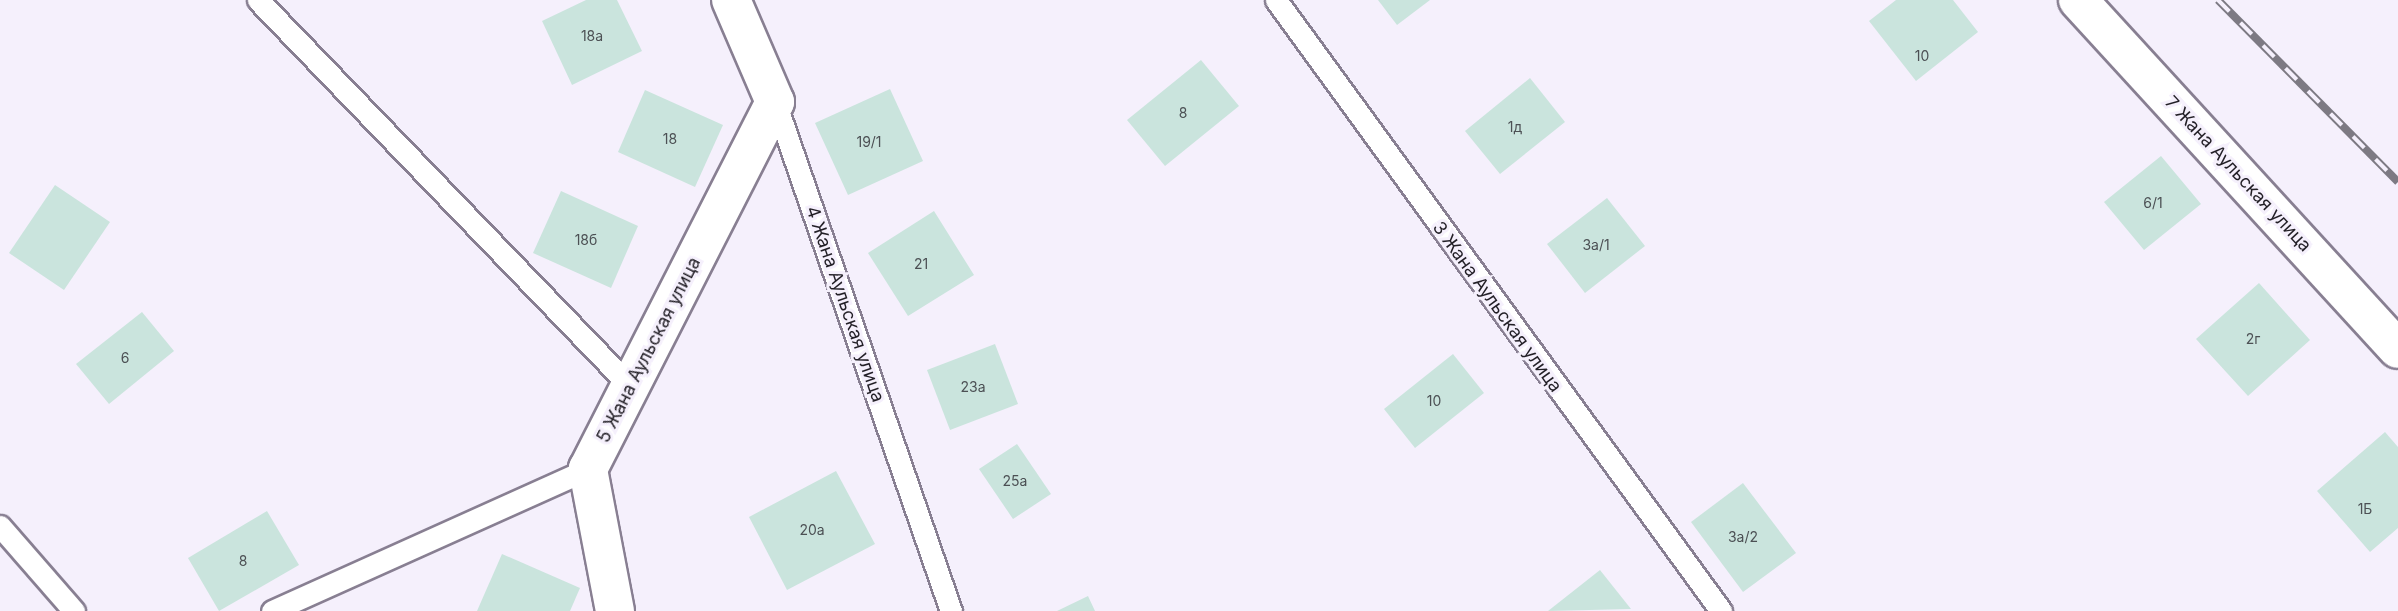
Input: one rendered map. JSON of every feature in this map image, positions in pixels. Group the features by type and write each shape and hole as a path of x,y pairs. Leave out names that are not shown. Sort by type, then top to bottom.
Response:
{"street":[{"name":"4 Жана Аульская улица","path":"731,0 775,103"},
{"name":"7 Жана Аульская улица","path":"2078,0 2398,349"},
{"name":"5 Жана Аульская улица","path":"588,469 775,103"},
{"path":"588,469 615,611"}],"lane":[{"path":"258,0 630,386"},
{"name":"3 Жана Аульская улица","path":"1276,0 1721,611"},
{"name":"4 Жана Аульская улица","path":"775,103 951,611"},
{"path":"272,611 588,469"},
{"path":"0,526 74,611"}],"building":[{"path":"586,0 617,0 642,51 572,85 542,21"},
{"path":"1378,0 1430,0 1397,25"},
{"path":"1896,0 1953,0 1978,32 1916,81 1869,21"},
{"path":"1201,60 1239,106 1165,166 1127,120"},
{"path":"1530,78 1565,122 1500,174 1465,131"},
{"path":"890,89 923,161 848,195 815,123"},
{"path":"645,90 723,125 695,187 618,152"},
{"path":"2161,156 2201,204 2144,250 2104,202"},
{"path":"55,185 110,222 64,290 9,253"},
{"path":"561,191 638,226 611,288 533,253"},
{"path":"1607,198 1645,246 1585,293 1547,244"},
{"path":"934,211 974,275 908,316 868,253"},
{"path":"2259,283 2310,340 2248,396 2196,339"},
{"path":"142,312 174,351 109,404 76,364"},
{"path":"995,344 1018,404 950,430 927,370"},
{"path":"1453,354 1484,393 1415,448 1384,409"},
{"path":"2385,432 2398,447 2398,528 2370,552 2317,491"},
{"path":"1017,444 1051,494 1013,519 979,469"},
{"path":"836,471 875,544 787,590 749,517"},
{"path":"1743,483 1796,553 1743,592 1691,522"},
{"path":"267,511 299,565 219,611 188,558"},
{"path":"502,554 580,588 570,611 477,611"},
{"path":"1600,570 1631,609 1548,611"},
{"path":"1088,596 1095,611 1057,611"}],"railway":[{"path":"2218,0 2398,182"}]}
